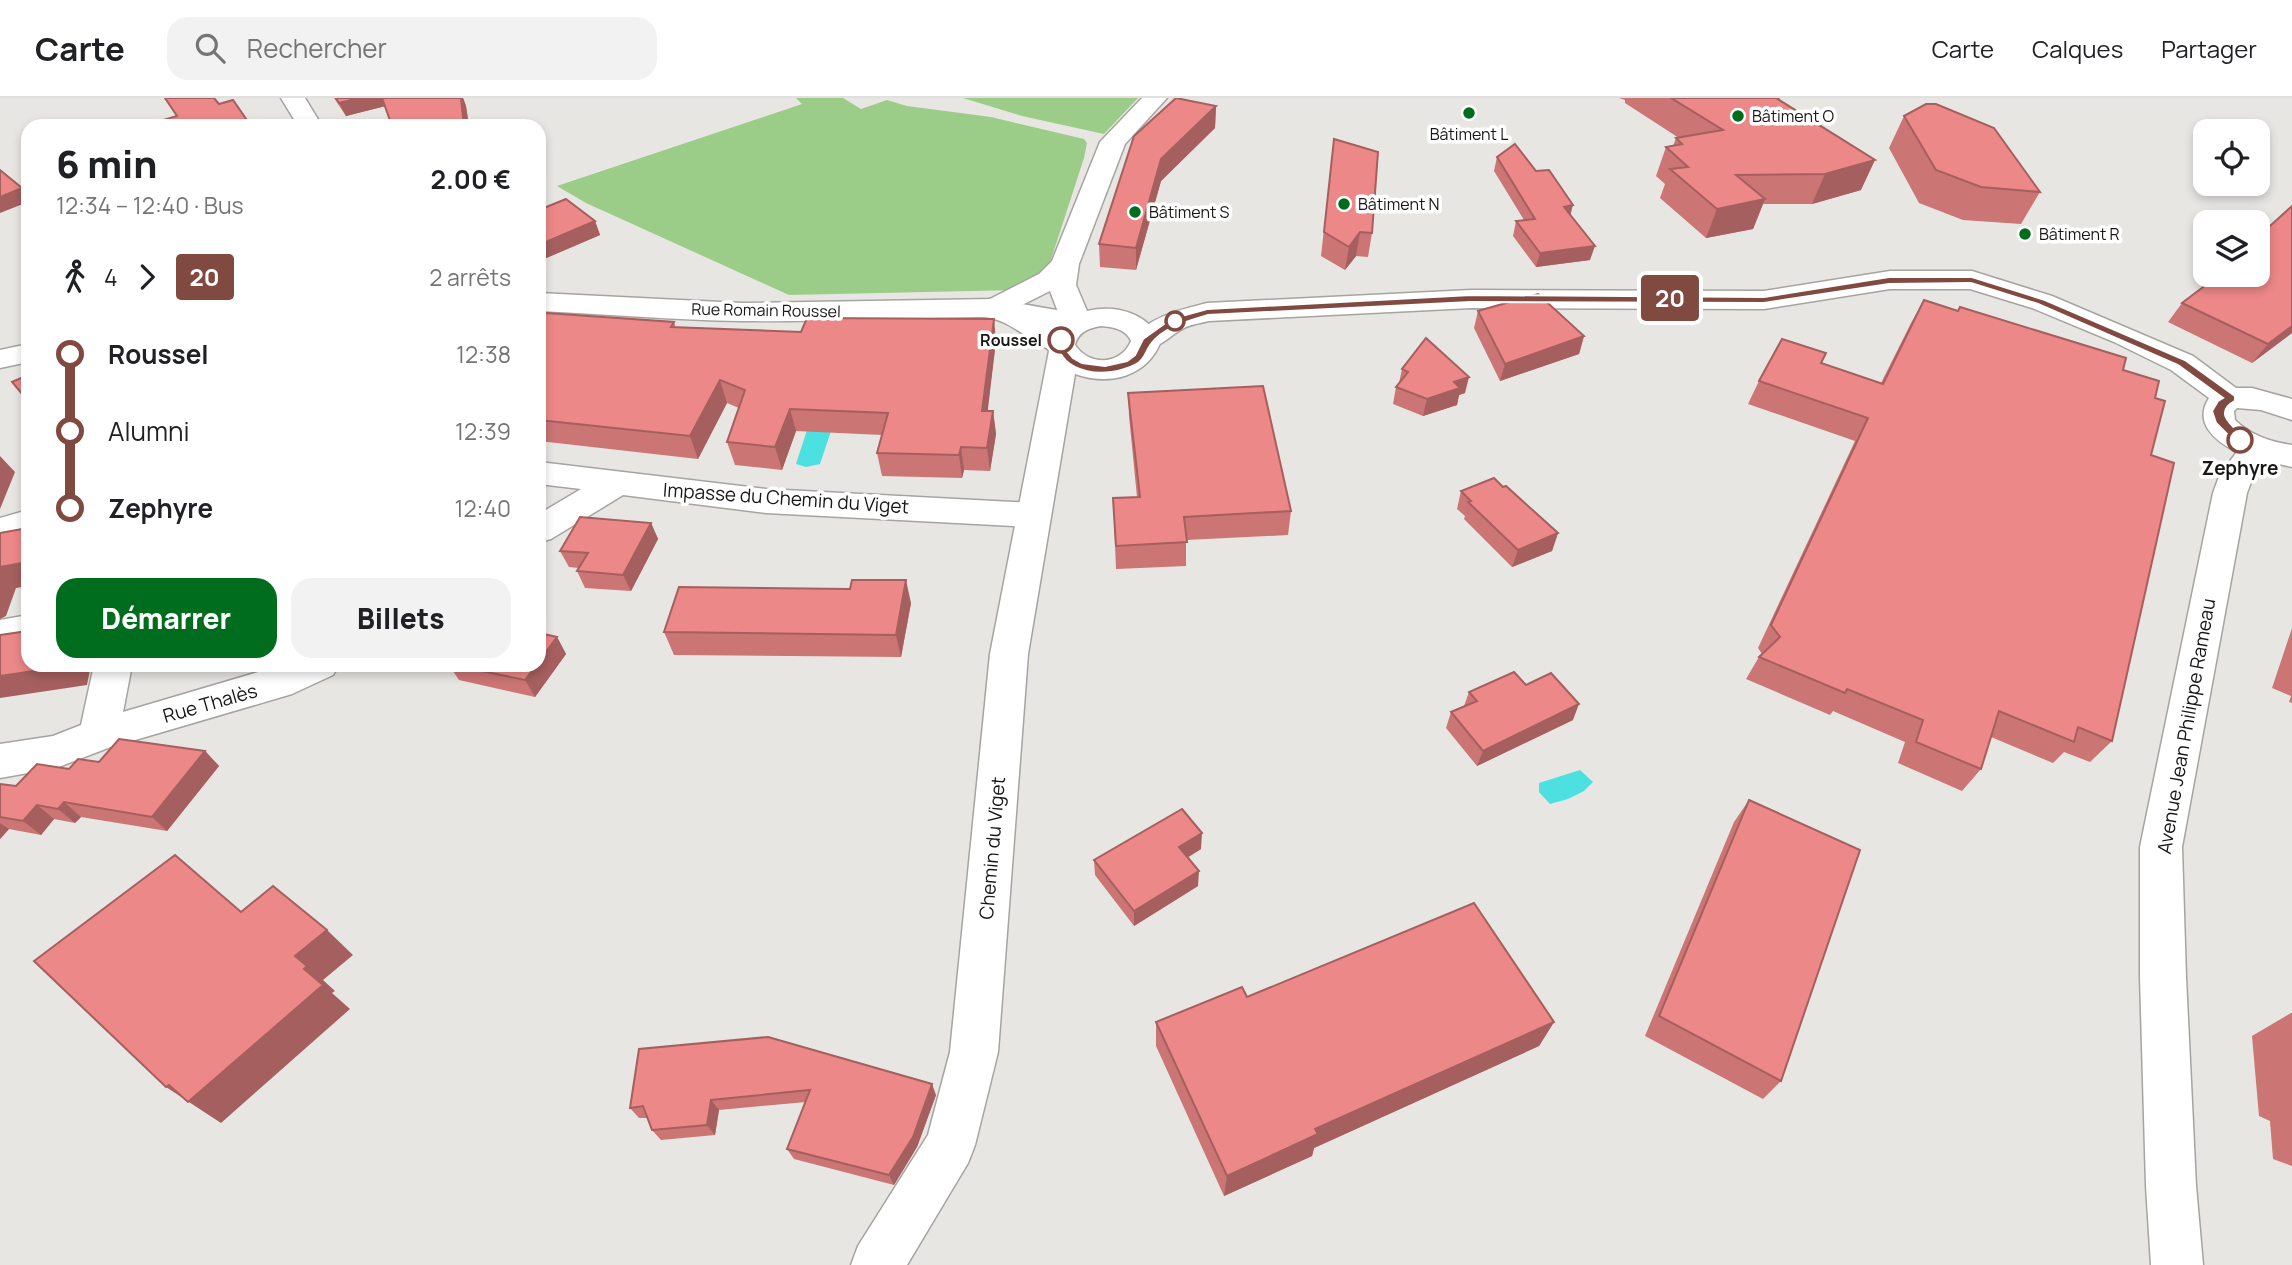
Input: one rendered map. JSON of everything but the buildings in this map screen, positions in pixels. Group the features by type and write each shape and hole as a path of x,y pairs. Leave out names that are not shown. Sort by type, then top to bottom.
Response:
{"street":[{"path":"293,98 306,119"},
{"path":"1105,370 1079,366 1082,331 1071,313 1062,285 1065,264 1113,142 1155,98"},
{"path":"994,308 1049,279 1065,264"},
{"path":"1054,410 1105,370 1130,363 1140,357 1146,341 1175,321 1207,312 1484,298 1764,300 1889,281 1972,280 2042,302 2125,336 2182,363 2231,399"},
{"name":"Rue Romain Roussel","path":"546,302 741,312 994,308 1052,317 1082,331"},
{"path":"1082,331 1200,305 1322,305"},
{"path":"1082,331 1141,330 1146,341"},
{"name":"Chemin du Viget","path":"877,1265 950,1145 974,1052 1009,654 1054,410 1082,331"},
{"path":"0,359 21,354"},
{"path":"2275,452 2240,440 2220,420 2218,411 2222,404 2231,399 2261,399 2292,411"},
{"name":"Avenue Jean Philippe Rameau","path":"2177,1265 2166,1046 2161,847 2230,493 2237,474 2275,452"},
{"name":"Impasse du Chemin du Viget","path":"546,474 766,500 1034,515"},
{"path":"546,526 616,484"},
{"path":"0,530 21,524"},
{"path":"0,634 21,630"},
{"path":"99,735 112,672"},
{"name":"Rue Thalès","path":"0,761 55,752 99,735 278,683 304,672"}],"green space":[{"path":"796,98 843,98 861,109 887,100 907,106 991,117 1084,139 1087,143 1084,158 1047,272 1018,290 789,295 586,203 557,186 802,104"},
{"path":"963,98 1138,98 1104,134 1022,116"}],"water":[{"path":"807,430 831,431 820,464 806,467 796,464"},
{"path":"1580,770 1593,782 1584,791 1550,804 1539,792 1539,783"}],"bus line":[{"name":"20","path":"1061,340 1063,353 1070,360 1079,366 1105,370 1119,368 1140,357 1146,341 1175,321 1207,312 1471,299 1764,300 1889,281 1972,280 2042,302 2182,363 2231,399 2222,404 2218,411 2227,430 2240,440"}],"place":[{"name":"Bâtiment L","path":"1469,113"},
{"name":"Bâtiment O","path":"1738,116"},
{"name":"Bâtiment N","path":"1344,204"},
{"name":"Bâtiment S","path":"1135,212"},
{"name":"Bâtiment R","path":"2025,234"},
{"name":"Roussel","path":"1061,340"},
{"name":"Zephyre","path":"2240,440"}]}
